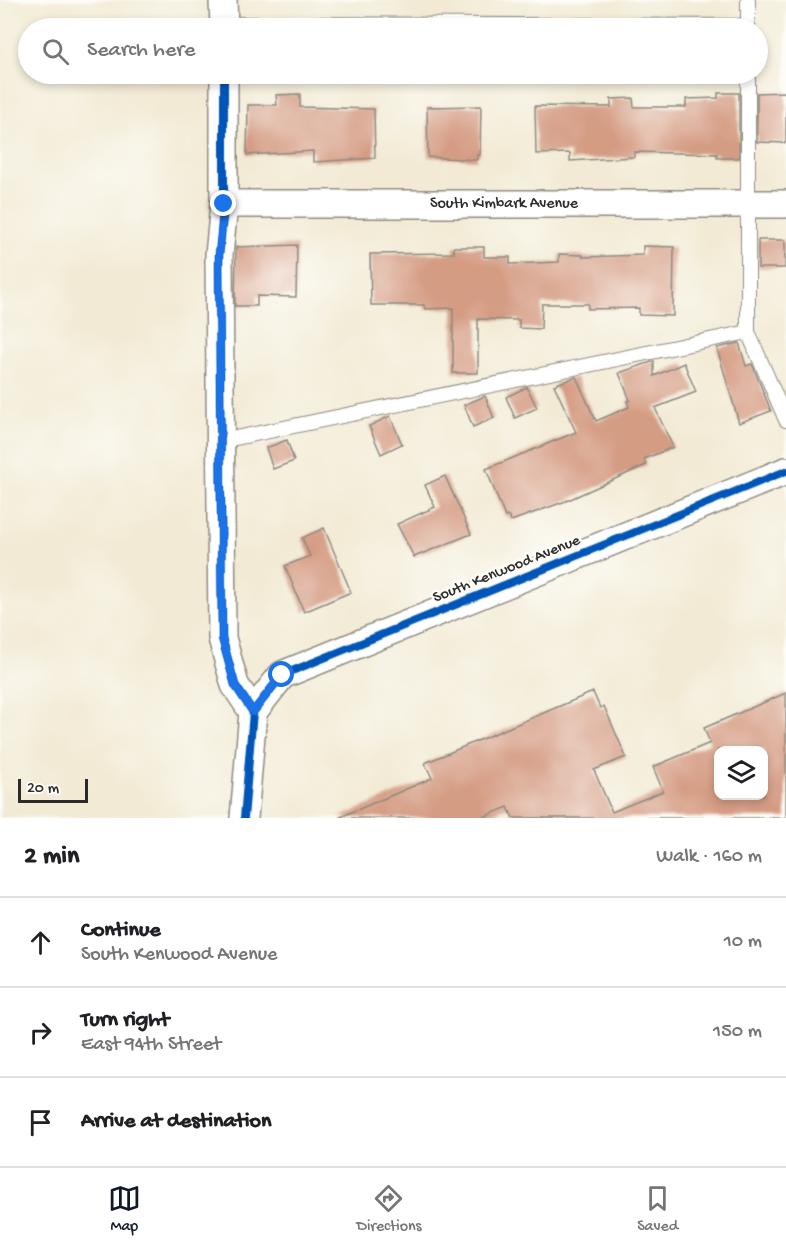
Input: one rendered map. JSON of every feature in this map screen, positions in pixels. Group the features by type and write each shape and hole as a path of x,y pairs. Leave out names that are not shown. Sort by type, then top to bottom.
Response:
{"street":[{"path":"224,84 224,204 219,255 222,638 235,685 253,712 244,818"},
{"name":"South Kimbark Avenue","path":"224,204 786,204"},
{"name":"South Kenwood Avenue","path":"253,712 282,675 786,471"}],"lane":[{"path":"748,0 748,18"},
{"path":"748,84 748,332 786,420"},
{"path":"220,441 748,332"}],"building":[{"path":"786,92 786,143 757,142 757,93"},
{"path":"718,93 739,93 739,158 717,158 717,154 634,152 634,157 570,161 570,153 536,154 535,106 611,107 611,99 633,98 634,107 686,107 686,99 718,98"},
{"path":"300,94 300,107 374,109 375,158 313,162 313,151 247,155 248,105 277,105 276,95"},
{"path":"481,106 480,155 477,155 477,160 428,157 427,107"},
{"path":"758,240 785,240 785,268 758,268"},
{"path":"297,245 296,297 257,296 257,306 235,306 236,247"},
{"path":"643,246 674,247 673,316 639,315 639,308 588,309 588,304 542,304 541,329 519,328 519,320 478,319 478,373 453,373 453,308 425,309 424,305 371,305 370,254 454,253 454,247 484,247 484,257 510,257 510,264 559,262 559,254 583,255 583,257 643,255"},
{"path":"739,343 746,366 752,364 771,411 739,423 717,348"},
{"path":"654,361 654,376 684,363 696,392 655,408 673,447 644,459 646,465 566,501 511,521 508,516 505,517 486,469 576,432 554,385 576,377 596,421 629,407 627,401 630,400 619,373"},
{"path":"527,387 537,408 515,418 506,397"},
{"path":"485,396 494,418 473,427 464,405"},
{"path":"390,416 402,444 381,454 369,426"},
{"path":"287,440 294,461 273,469 266,448"},
{"path":"445,476 471,534 414,557 397,524 435,507 425,485"},
{"path":"324,528 351,592 304,612 285,566 310,556 302,538"},
{"path":"593,692 600,708 604,706 626,757 594,770 612,812 663,791 653,767 710,743 704,728 786,693 786,818 513,818 508,807 481,818 338,818 432,778 425,763"}],"cycle path":[{"path":"224,84 224,204 219,255 222,638 235,685 253,712 244,818"},
{"path":"253,712 282,675 786,471"}],"route":[{"path":"224,204 219,255 222,638 235,685 253,712 282,675"}]}
